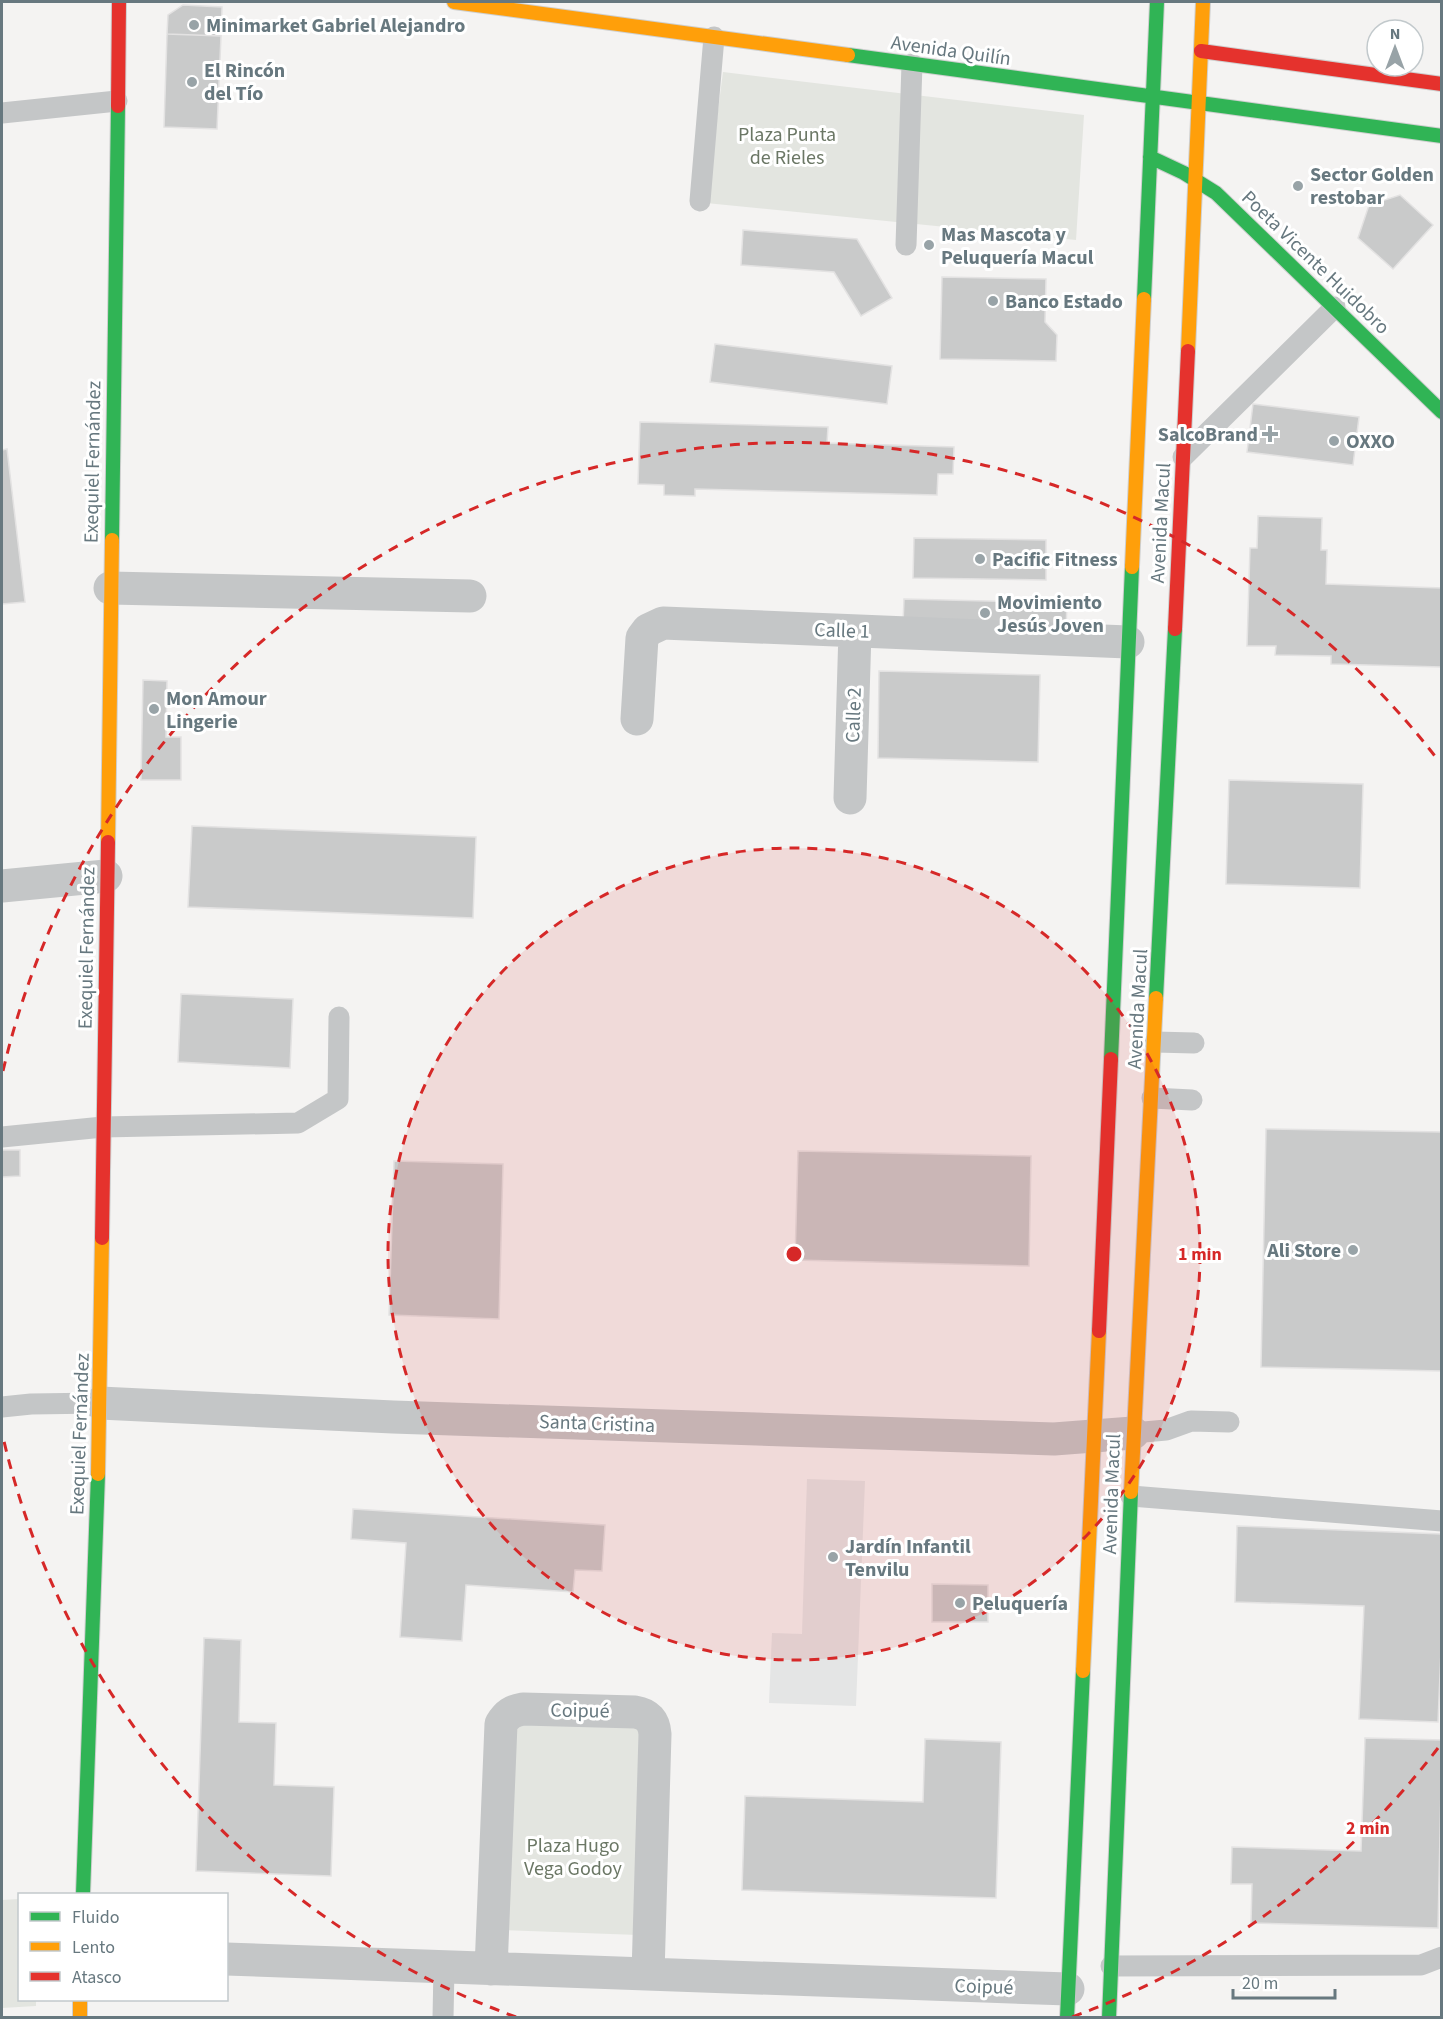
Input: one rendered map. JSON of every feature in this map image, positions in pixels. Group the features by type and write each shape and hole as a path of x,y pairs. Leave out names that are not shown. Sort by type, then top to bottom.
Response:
{"main road":[{"name":"Exequiel Fernández","path":"83,1893 100,1403 118,2"},
{"name":"Avenida Quilín","path":"454,2 1442,136"},
{"name":"Avenida Macul","path":"1067,2003 1095,1437 1157,2"},
{"name":"Avenida Macul","path":"1109,2018 1133,1433 1155,1041 1203,2"},
{"path":"1201,51 1442,84"},
{"name":"Poeta Vicente Huidobro","path":"1150,157 1173,166 1216,193 1442,412"},
{"path":"80,2018 81,2001"}],"street":[{"path":"110,588 470,596"},
{"name":"Calle 1","path":"637,719 642,638 655,625 663,623 1128,642"},
{"name":"Calle 2","path":"850,798 855,631"},
{"path":"2,886 106,876"},
{"name":"Santa Cristina","path":"100,1403 405,1417 1054,1439 1133,1433"},
{"name":"Coipué","path":"491,1969 501,1724 506,1716 523,1709 635,1712 644,1713 650,1718 655,1734 648,1974"},
{"name":"Coipué","path":"228,1959 648,1974 1067,2003"}],"lane":[{"path":"700,201 714,37"},
{"path":"906,244 912,64"},
{"path":"2,113 117,101"},
{"path":"1183,458 1335,306"},
{"path":"2,1137 103,1127 297,1123 338,1099 339,1017"},
{"path":"1155,1041 1194,1043"},
{"path":"1152,1098 1192,1100"},
{"path":"2,1407 31,1404 100,1403"},
{"path":"1133,1433 1166,1430 1191,1421 1229,1422"},
{"path":"1131,1496 1442,1521"},
{"path":"1111,1966 1421,1965 1442,1957"},
{"path":"442,2018 444,1967"}],"shaded area":[{"name":"Jardín Infantil Tenvilu","path":"807,1479 865,1481 856,1706 769,1703 772,1633 802,1634"}],"green space":[{"name":"Plaza Punta de Rieles","path":"723,72 1084,115 1076,240 706,203"},
{"name":"Plaza Hugo Vega Godoy","path":"510,1719 645,1724 638,1935 503,1930"},
{"path":"18,1899 18,2001 36,2001 36,2006 2,2008 2,1900"}],"building":[{"name":"Minimarket Gabriel Alejandro","path":"183,5 222,7 221,36 167,34 168,15"},
{"name":"El Rincón del Tío","path":"167,34 221,36 217,129 164,127"},
{"path":"1400,195 1433,225 1393,269 1358,238 1369,205"},
{"path":"743,230 857,239 892,298 861,316 834,272 741,265"},
{"name":"Banco Estado","path":"942,277 1046,279 1045,322 1057,335 1056,361 940,359"},
{"path":"715,344 892,366 887,404 710,382"},
{"path":"1253,404 1359,417 1353,465 1247,452"},
{"path":"640,422 828,427 827,443 954,447 953,474 938,474 937,495 695,489 695,496 664,495 664,485 638,484"},
{"path":"7,449 25,602 2,604 2,450"},
{"path":"1258,516 1322,518 1321,550 1327,550 1326,584 1442,588 1442,667 1331,664 1331,656 1275,655 1276,646 1247,646 1250,548 1257,548"},
{"name":"Pacific Fitness","path":"914,538 1046,540 1046,580 913,578"},
{"name":"Movimiento Jesús Joven","path":"904,599 1067,603 1066,629 903,624"},
{"path":"879,671 1040,675 1038,762 878,758"},
{"name":"Mon Amour Lingerie","path":"143,680 167,681 166,737 181,737 181,780 141,780"},
{"path":"1229,780 1363,784 1360,888 1226,884"},
{"path":"192,826 476,837 473,918 188,907"},
{"path":"181,994 293,999 290,1068 178,1062"},
{"name":"Ali Store","path":"1266,1129 1442,1132 1442,1371 1261,1367"},
{"path":"2,1150 20,1150 20,1176 2,1177"},
{"path":"798,1151 1031,1156 1029,1266 795,1260"},
{"path":"394,1161 503,1164 499,1319 389,1315"},
{"path":"353,1509 605,1525 602,1571 575,1570 573,1592 466,1585 462,1641 400,1637 406,1543 351,1539"},
{"path":"1237,1526 1442,1534 1442,1627 1438,1722 1359,1719 1364,1606 1235,1602"},
{"name":"Peluquería","path":"932,1584 988,1585 988,1622 932,1622"},
{"path":"204,1638 241,1640 239,1722 276,1723 274,1785 334,1787 331,1876 196,1871"},
{"path":"1365,1738 1442,1740 1438,1928 1251,1923 1252,1884 1231,1884 1232,1847 1361,1851"},
{"path":"925,1739 1001,1742 996,1898 742,1890 745,1796 923,1802"}],"traffic: fast":[{"path":"1144,299 1157,2"},
{"path":"848,55 1442,136"},
{"path":"112,540 118,106"},
{"path":"1150,157 1184,173 1216,193 1442,412"},
{"path":"1111,1059 1132,567"},
{"path":"1156,998 1175,629"},
{"path":"83,1893 98,1474"},
{"path":"1109,2018 1131,1492"},
{"path":"1067,2018 1083,1671"}],"traffic: slow":[{"path":"454,2 848,55"},
{"path":"1188,351 1203,2"},
{"path":"1132,567 1144,299"},
{"path":"108,842 112,540"},
{"path":"1131,1492 1156,998"},
{"path":"98,1474 102,1238"},
{"path":"1083,1671 1099,1331"},
{"path":"80,2001 80,2018"}],"traffic: jam":[{"path":"118,106 119,2"},
{"path":"1201,51 1442,84"},
{"path":"1175,629 1188,351"},
{"path":"102,1238 108,842"},
{"path":"1099,1331 1111,1059"}],"place":[{"name":"Minimarket Gabriel Alejandro","path":"194,25"},
{"name":"El Rincón del Tío","path":"192,82"},
{"name":"Sector Golden restobar","path":"1298,186"},
{"name":"Mas Mascota y Peluquería Macul","path":"929,245"},
{"name":"Banco Estado","path":"993,301"},
{"name":"SalcoBrand","path":"1270,434"},
{"name":"OXXO","path":"1334,441"},
{"name":"Pacific Fitness","path":"980,559"},
{"name":"Movimiento Jesús Joven","path":"985,613"},
{"name":"Mon Amour Lingerie","path":"154,709"},
{"name":"Ali Store","path":"1353,1250"},
{"name":"Jardín Infantil Tenvilu","path":"833,1557"},
{"name":"Peluquería","path":"960,1603"}]}
